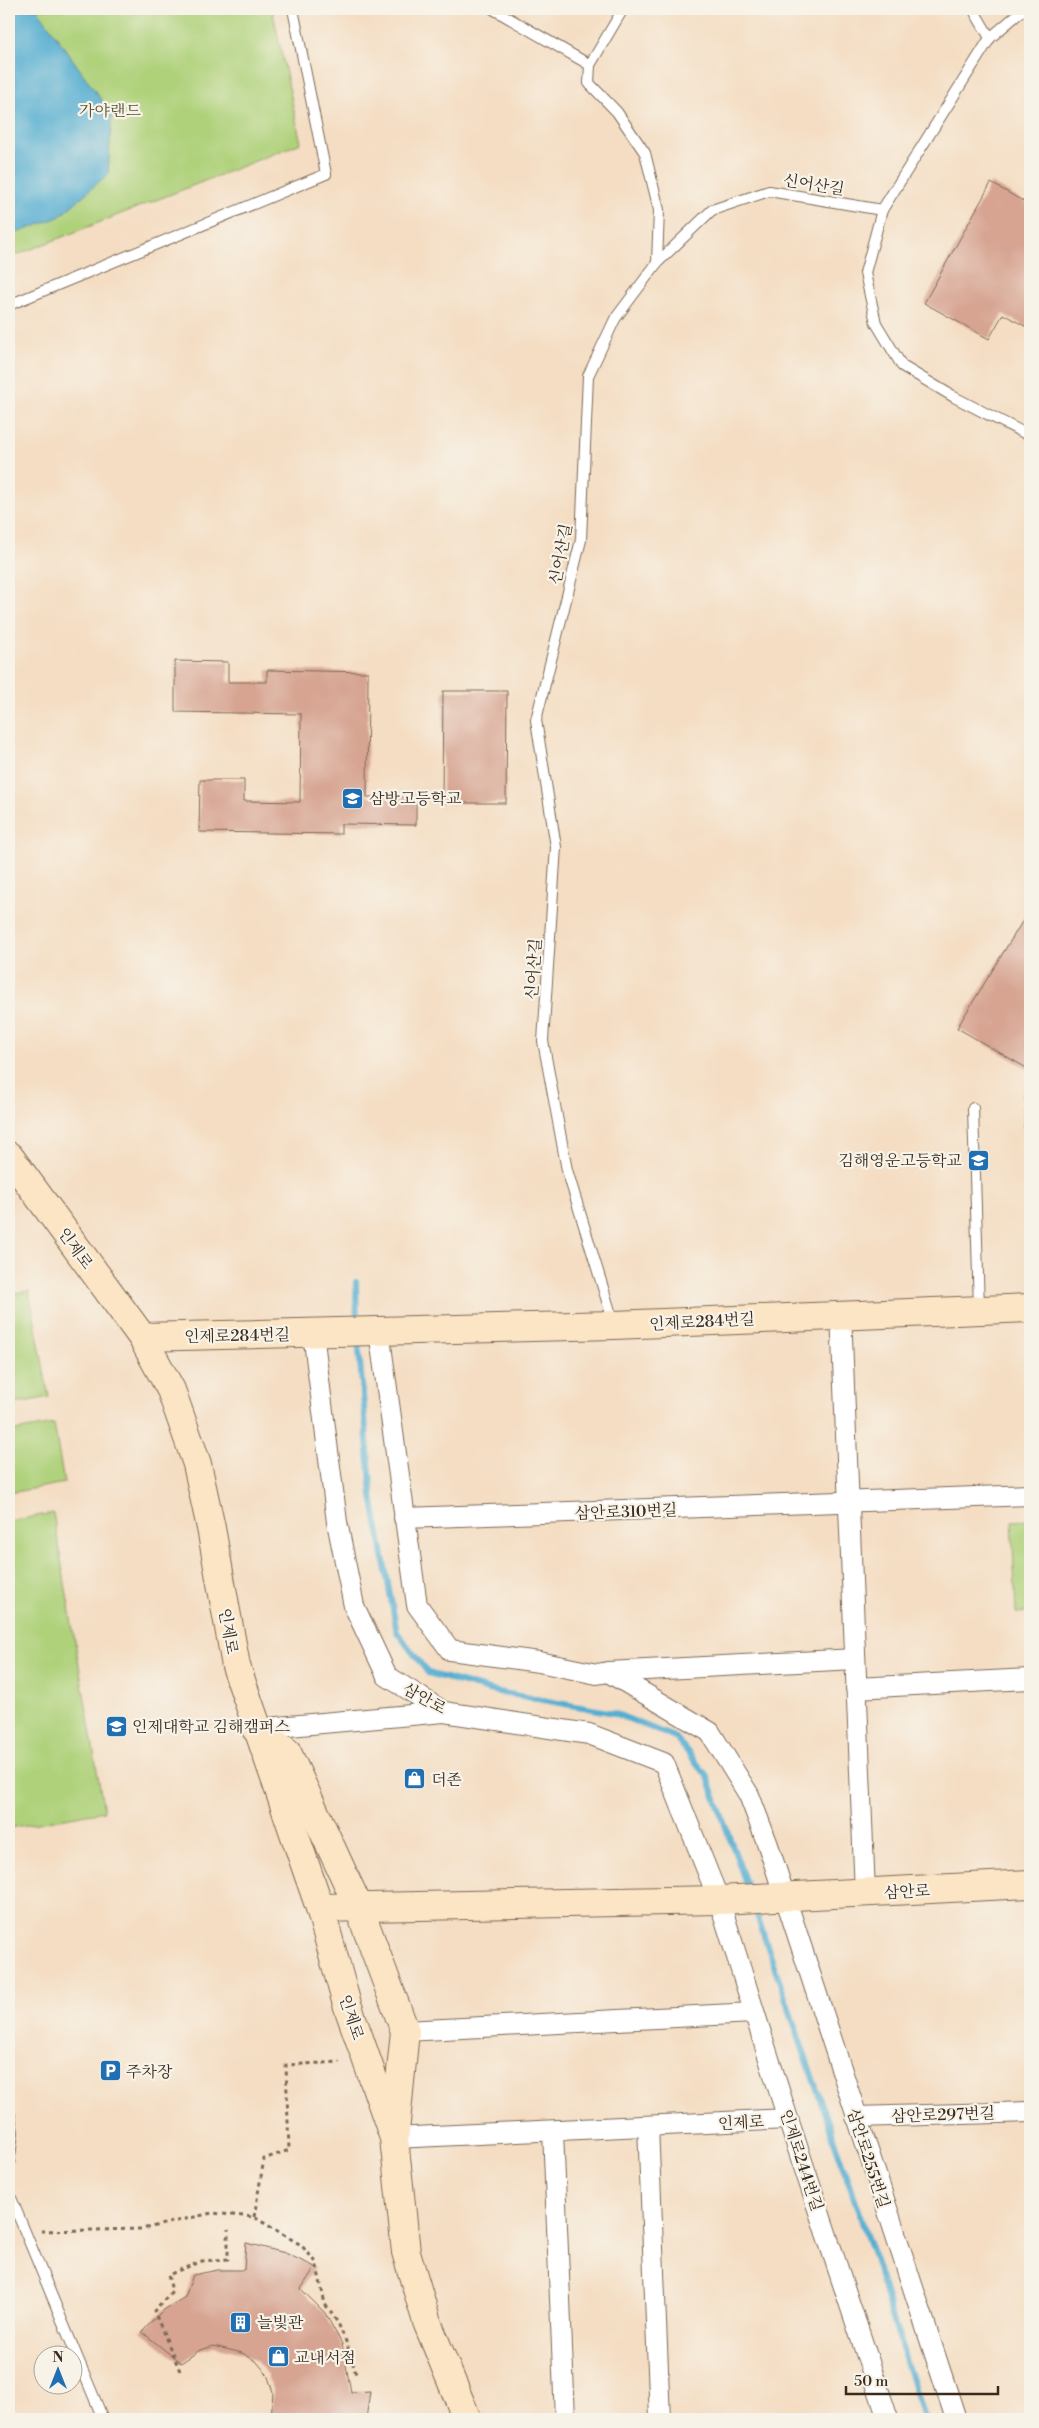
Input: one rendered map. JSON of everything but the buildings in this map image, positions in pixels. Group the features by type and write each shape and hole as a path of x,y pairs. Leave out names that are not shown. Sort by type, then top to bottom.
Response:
{"main road":[{"name":"인제로","path":"9,1156 142,1337 171,1390 197,1464 211,1528 236,1666 256,1729 320,1908 346,2001 394,2138 406,2252 427,2322 467,2419"},
{"name":"인제로284번길","path":"142,1337 614,1325 842,1314 1030,1308"},
{"path":"256,1729 287,1752 359,1908 404,2031 394,2138"},
{"name":"삼안로","path":"723,1900 1030,1884"},
{"path":"320,1908 723,1900"}],"street":[{"path":"842,1314 865,1893"},
{"path":"376,1331 417,1605 450,1650 539,1662 597,1674 855,1659"},
{"name":"삼안로","path":"322,1333 337,1522 354,1606 387,1676 444,1712 588,1734 664,1763 723,1900"},
{"name":"삼안로310번길","path":"404,1518 1030,1495"},
{"path":"608,1672 710,1732 749,1794 779,1896"},
{"path":"856,1688 1030,1679"},
{"path":"256,1729 444,1712"},
{"name":"삼안로255번길","path":"779,1896 856,2117 956,2419"},
{"name":"인제로244번길","path":"723,1900 753,2013 888,2419"},
{"path":"404,2031 753,2013"},
{"name":"삼안로297번길","path":"856,2117 1030,2112"},
{"name":"인제로","path":"394,2138 788,2120"},
{"path":"648,2126 660,2419"},
{"path":"552,2131 564,2419"}],"lane":[{"path":"9,305 326,174 293,9"},
{"path":"493,9 590,65"},
{"path":"623,9 590,65 589,83 616,112 645,153 660,210 657,263"},
{"path":"973,9 990,38"},
{"path":"1024,9 990,38 882,210 865,273 876,323 902,366 954,398 1030,436"},
{"name":"신어산길","path":"614,1325 567,1170 543,1041 556,847 536,720 581,540 588,376 615,319 657,263 712,210 769,191 882,210"},
{"path":"973,1108 979,1310"},
{"path":"9,2112 13,2132 9,2165"},
{"path":"9,2193 103,2419"}],"path":[{"path":"254,2217 264,2159 289,2150 286,2065 340,2062"},
{"path":"25,2231 142,2228 212,2213 254,2217 302,2246 316,2262 325,2304 338,2323 348,2344 356,2374"},
{"path":"180,2371 154,2311 172,2291 168,2275 202,2261 228,2259 228,2229"}],"green space":[{"name":"가야랜드","path":"9,9 272,9 301,143 9,258"},
{"path":"1023,1093 1030,1093 1030,1234 1028,1234"},
{"path":"29,1291 49,1397 9,1405 9,1294"},
{"path":"54,1424 64,1483 9,1493 9,1432"},
{"path":"53,1513 104,1811 9,1828 9,1521"},
{"path":"1030,1520 1030,1612 1016,1613 1012,1521"}],"water":[{"path":"9,9 37,9 112,115 108,174 59,217 9,236"}],"waterway":[{"path":"356,1282 357,1326"},
{"path":"358,1339 372,1496 397,1632 428,1673 493,1691 614,1713 676,1738 708,1777 749,1892"},
{"path":"753,1904 871,2248 924,2419"}],"place":[{"name":"삼방고등학교","path":"353,798"},
{"name":"김해영운고등학교","path":"978,1160"},
{"name":"인제대학교 김해캠퍼스","path":"116,1726"},
{"name":"더존","path":"415,1779"},
{"name":"주차장","path":"110,2071"},
{"name":"늘빛관","path":"241,2322"},
{"name":"교내서점","path":"278,2357"}]}
